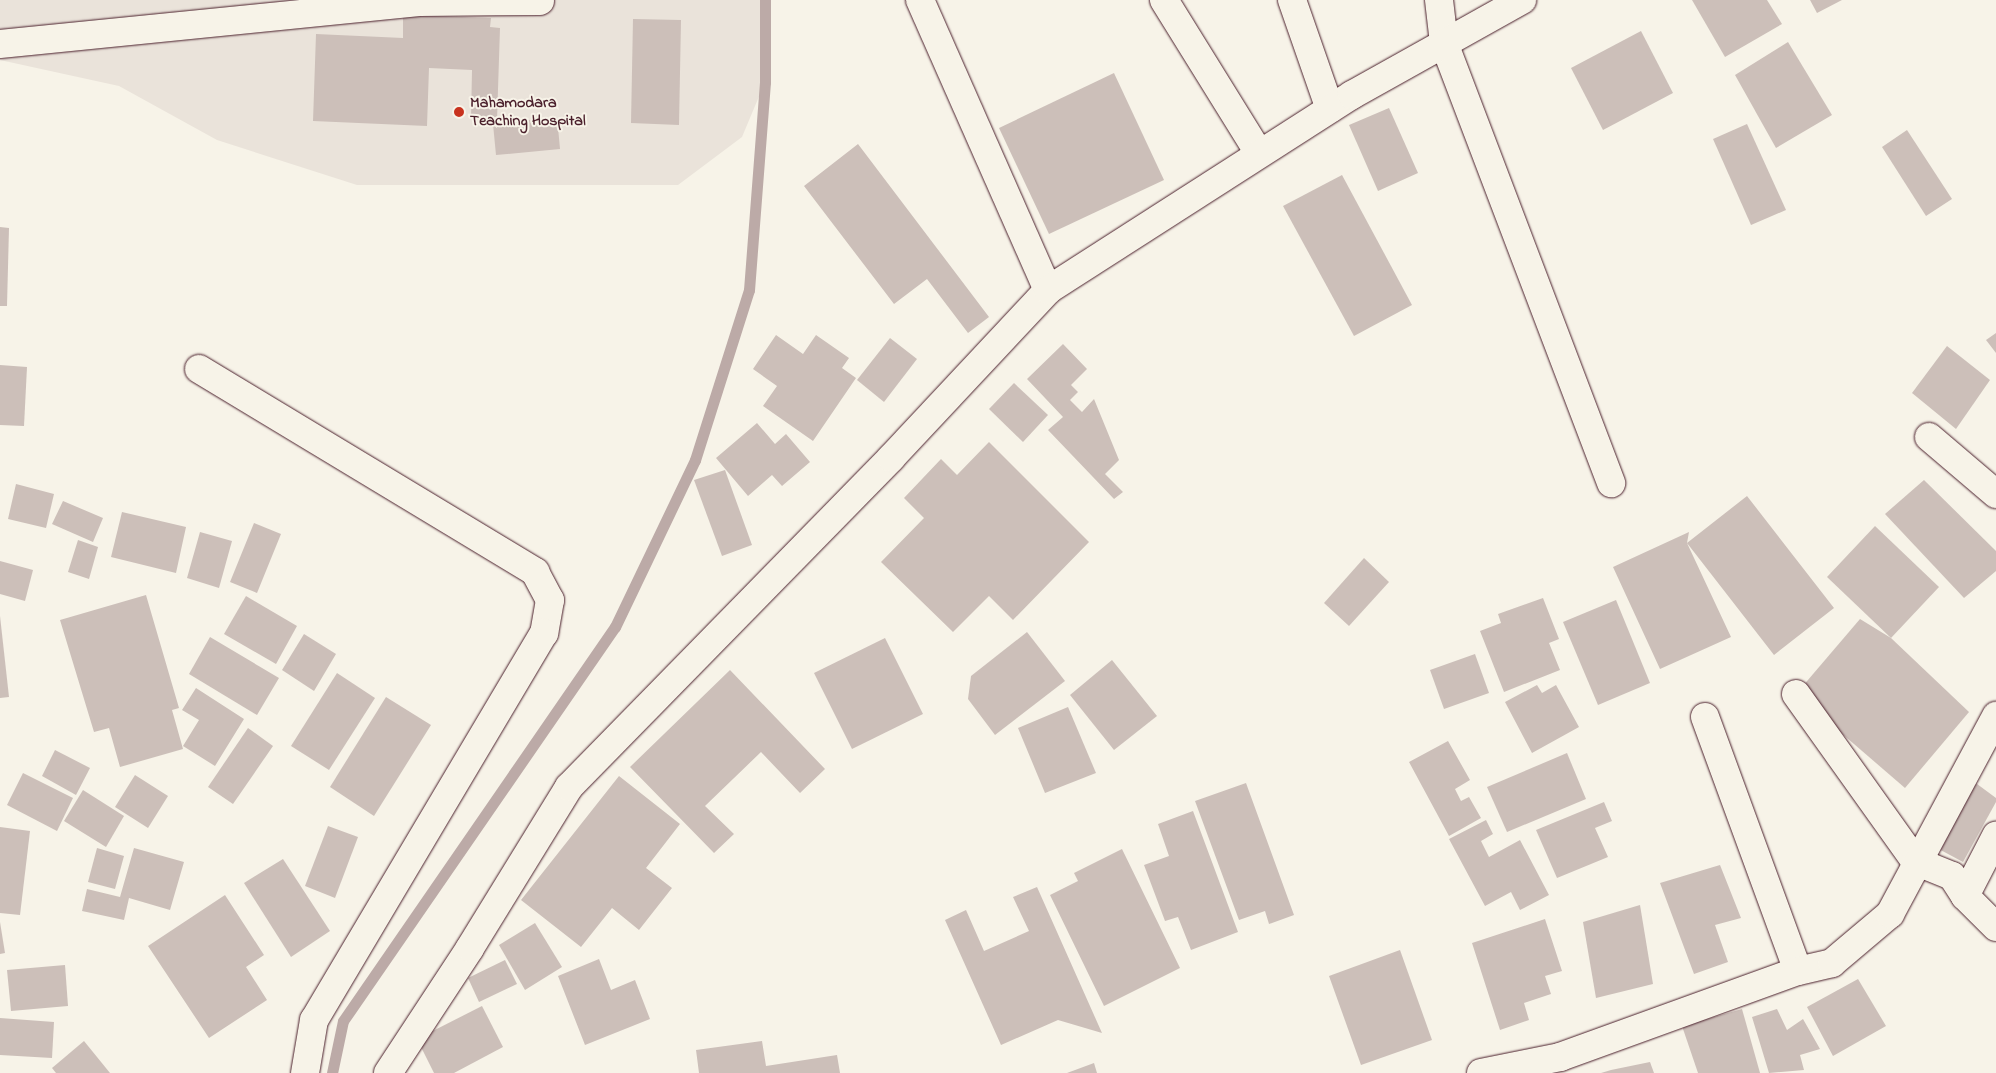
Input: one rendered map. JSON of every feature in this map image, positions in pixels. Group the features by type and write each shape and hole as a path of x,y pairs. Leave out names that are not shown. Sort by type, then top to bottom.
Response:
{"street":[{"path":"920,0 1048,290"},
{"path":"1164,0 1259,153"},
{"path":"1292,0 1330,109"},
{"path":"1439,0 1444,43 1611,484"},
{"path":"388,1073 470,948 569,787 891,458 1048,290 1330,109 1522,0"},
{"path":"0,44 419,2 540,1"},
{"path":"199,369 534,572 550,600 544,633 314,1020 306,1073"},
{"path":"1929,437 1996,494"},
{"path":"1796,694 1915,862 1952,876 1965,896 1996,927"},
{"path":"1481,1073 1560,1057 1798,970 1832,963 1890,914 1915,862 1996,716"},
{"path":"1705,717 1798,970"},
{"path":"1965,896 1996,836"}],"shaded area":[{"name":"Mahamodara Teaching Hospital","path":"0,0 767,0 765,82 742,137 678,185 357,185 217,140 119,86 0,60"}],"building":[{"path":"1692,0 1767,0 1782,24 1725,57"},
{"path":"1810,0 1842,0 1817,13"},
{"path":"403,15 491,18 490,27 500,28 497,120 471,119 472,70 429,68 427,126 313,121 316,34 403,38"},
{"path":"633,19 681,20 679,125 631,123"},
{"path":"1641,31 1673,93 1603,130 1571,68"},
{"path":"1788,42 1832,115 1776,148 1735,75"},
{"path":"1114,73 1164,180 1049,234 999,128"},
{"path":"1389,108 1418,173 1378,191 1349,125"},
{"path":"557,117 560,149 496,155 493,124"},
{"path":"1747,124 1786,210 1751,225 1713,139"},
{"path":"1907,130 1952,199 1926,216 1882,147"},
{"path":"858,144 989,317 968,333 927,279 894,304 804,186"},
{"path":"1342,175 1412,305 1354,336 1283,206"},
{"path":"0,227 9,228 7,306 0,306"},
{"path":"1996,333 1996,353 1986,340"},
{"path":"776,335 803,354 816,335 849,358 842,368 856,378 813,441 763,406 777,386 753,369"},
{"path":"890,338 917,359 884,402 857,380"},
{"path":"1063,344 1087,369 1071,385 1078,392 1070,400 1082,412 1094,399 1119,460 1105,474 1123,492 1114,499 1048,430 1063,417 1027,379"},
{"path":"1947,346 1990,380 1956,429 1912,393"},
{"path":"0,365 27,367 24,426 0,425"},
{"path":"1014,383 1048,415 1023,442 989,409"},
{"path":"757,423 775,444 786,434 810,462 782,486 772,475 748,496 716,458"},
{"path":"989,442 1089,542 1013,620 989,596 953,632 881,562 924,518 904,498 941,459 957,475"},
{"path":"725,470 752,545 722,556 694,480"},
{"path":"1924,480 1996,551 1996,571 1964,598 1885,514"},
{"path":"16,484 54,494 46,528 8,519"},
{"path":"1747,496 1834,608 1774,655 1687,543"},
{"path":"63,501 103,518 93,542 52,524"},
{"path":"122,512 186,527 176,573 111,557"},
{"path":"254,523 281,534 257,593 230,582"},
{"path":"1875,526 1939,587 1891,638 1827,577"},
{"path":"200,532 232,541 219,588 187,578"},
{"path":"1689,532 1687,543 1731,637 1660,669 1613,567"},
{"path":"78,540 98,547 89,579 68,572"},
{"path":"1364,558 1389,582 1349,626 1324,603"},
{"path":"0,561 33,570 25,601 0,594"},
{"path":"146,595 179,708 172,710 183,749 120,767 109,728 94,732 60,620"},
{"path":"246,596 297,626 276,664 224,634"},
{"path":"1543,598 1559,639 1549,643 1560,670 1504,692 1480,631 1501,623 1498,614"},
{"path":"1616,600 1650,683 1598,705 1563,622"},
{"path":"0,616 9,697 0,698"},
{"path":"1860,619 1891,638 1969,712 1905,788 1796,694"},
{"path":"1027,632 1065,681 995,735 968,699 971,676"},
{"path":"304,634 336,654 314,691 282,670"},
{"path":"210,637 279,678 257,715 189,674"},
{"path":"885,638 923,714 852,749 814,673"},
{"path":"1475,654 1489,693 1444,709 1430,670"},
{"path":"1112,660 1157,716 1114,750 1070,695"},
{"path":"730,670 825,769 800,793 761,752 705,806 734,834 714,853 630,767"},
{"path":"337,673 375,698 329,770 291,746"},
{"path":"1537,685 1542,693 1556,685 1579,727 1532,753 1505,702"},
{"path":"196,688 244,719 215,766 183,746 199,720 182,710"},
{"path":"386,697 431,725 374,816 330,787"},
{"path":"1068,707 1096,773 1045,793 1018,728"},
{"path":"248,728 273,746 233,804 208,787"},
{"path":"1448,741 1470,780 1455,789 1461,801 1469,797 1481,818 1449,836 1409,762"},
{"path":"55,750 90,768 76,795 42,776"},
{"path":"1567,753 1586,799 1507,832 1487,787"},
{"path":"23,773 73,798 57,831 7,805"},
{"path":"135,775 168,796 148,828 115,807"},
{"path":"619,776 680,824 646,868 672,888 639,930 612,908 581,947 521,900"},
{"path":"1973,781 1996,798 1996,802 1963,862 1935,847"},
{"path":"1246,783 1294,915 1269,924 1265,911 1239,920 1195,801"},
{"path":"83,790 124,816 106,847 64,821"},
{"path":"1604,802 1612,821 1595,828 1608,857 1557,878 1536,830"},
{"path":"1193,811 1238,932 1191,950 1178,917 1165,921 1144,865 1169,856 1158,824"},
{"path":"1486,820 1493,834 1481,841 1489,857 1520,840 1549,895 1520,910 1511,892 1485,906 1449,839"},
{"path":"328,826 358,837 335,898 305,886"},
{"path":"0,827 30,831 20,915 0,913"},
{"path":"97,848 124,856 115,889 88,882"},
{"path":"134,848 184,862 170,910 129,898 124,920 82,911 87,889 120,897"},
{"path":"1122,849 1180,968 1104,1006 1050,895 1078,881 1074,873"},
{"path":"283,859 330,931 291,957 244,883"},
{"path":"1720,865 1741,918 1715,925 1728,962 1694,974 1660,883"},
{"path":"1037,887 1102,1033 1058,1020 1001,1045 945,920 966,910 984,951 1029,931 1013,897"},
{"path":"225,895 264,955 246,967 267,1000 209,1038 148,946"},
{"path":"1640,905 1653,984 1596,998 1583,922"},
{"path":"1545,919 1562,971 1545,976 1551,994 1524,1003 1529,1020 1500,1030 1472,943"},
{"path":"0,922 5,953 0,954"},
{"path":"535,923 562,967 525,990 499,945"},
{"path":"1400,950 1432,1040 1361,1065 1329,976"},
{"path":"599,959 611,990 635,980 650,1019 585,1045 558,976"},
{"path":"505,960 517,984 479,1002 468,978"},
{"path":"65,965 68,1006 11,1011 7,970"},
{"path":"1858,979 1886,1026 1833,1056 1807,1007"},
{"path":"482,1006 503,1047 454,1073 434,1073 417,1039"},
{"path":"1742,1009 1760,1073 1698,1073 1682,1026"},
{"path":"1777,1009 1787,1030 1803,1019 1820,1049 1800,1055 1804,1070 1769,1073 1752,1017"},
{"path":"0,1018 54,1022 52,1058 0,1055"},
{"path":"84,1041 110,1073 56,1073 52,1068"},
{"path":"762,1041 766,1066 837,1055 840,1073 699,1073 696,1050"},
{"path":"1650,1062 1654,1073 1601,1073 1611,1070"},
{"path":"1094,1063 1097,1073 1067,1073"}],"waterway":[{"path":"332,1073 343,1021 615,627 695,460 749,290 765,82 765,0"}],"place":[{"name":"Mahamodara Teaching Hospital","path":"459,112"}]}
